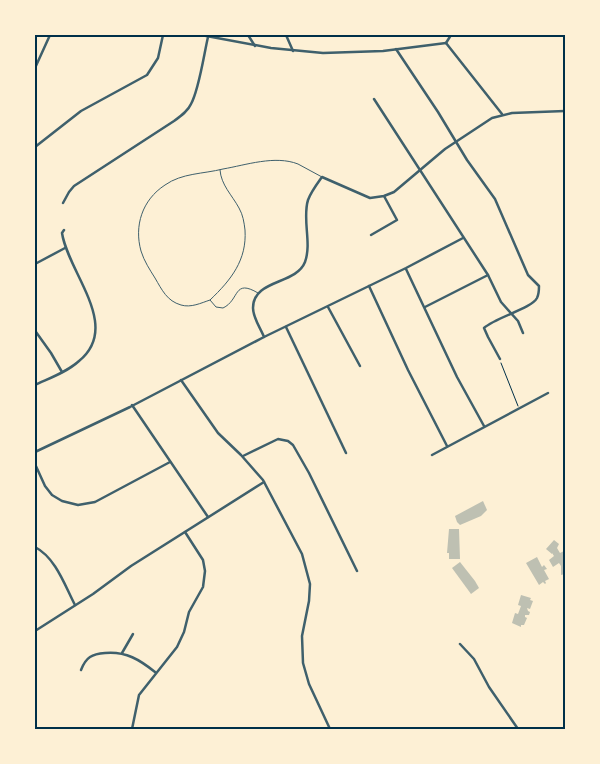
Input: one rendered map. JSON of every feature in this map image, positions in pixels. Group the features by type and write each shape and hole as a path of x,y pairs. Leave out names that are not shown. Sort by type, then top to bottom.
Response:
{"street":[{"path":"35,68 50,35"},
{"path":"35,147 82,112 148,75 158,58 163,35"},
{"path":"201,35 255,46 340,54 446,43"},
{"path":"248,35 255,46"},
{"path":"286,35 293,51"},
{"path":"446,43 451,35"},
{"path":"63,203 74,186 188,110 193,102 208,36"},
{"path":"446,43 502,115"},
{"path":"396,49 467,160 495,199 528,274 538,286 538,295 534,301 484,328 500,359"},
{"path":"374,99 488,275 501,302 518,321 523,333"},
{"path":"264,337 255,316 254,305 259,293 294,274 303,265 307,255 307,203 311,193 322,177 369,197 384,196 394,192 456,141 484,123 502,115 565,111"},
{"path":"371,235 397,220 384,196"},
{"path":"35,385 62,372 85,356 92,344 96,323 94,311 65,248 62,233 64,230"},
{"path":"35,452 463,238"},
{"path":"35,264 65,248"},
{"path":"406,268 460,382 484,426"},
{"path":"425,307 488,275"},
{"path":"369,286 447,446"},
{"path":"328,307 360,366"},
{"path":"286,327 346,452"},
{"path":"36,332 49,349 62,372"},
{"path":"181,380 218,432 243,456 264,482 304,561 310,584 310,592 302,636 303,663 309,684 330,729"},
{"path":"432,455 548,393"},
{"path":"132,405 208,517"},
{"path":"243,456 275,440 285,440 293,445 309,472 357,571"},
{"path":"35,464 45,486 52,495 67,504 78,505 95,502 170,462"},
{"path":"35,631 99,590 120,572 264,482"},
{"path":"132,729 139,695 179,644 189,612 203,587 205,571 203,560 185,532"},
{"path":"35,547 46,555 53,564 75,605"},
{"path":"122,653 133,634"},
{"path":"460,644 474,659 489,687 518,729"},
{"path":"81,670 86,659 92,655 122,653 139,660 156,672"}],"lane":[{"path":"220,170 223,184 241,211 244,222 245,244 239,266 224,287 210,300 189,306 182,305 168,298 141,252 138,239 142,210 164,185 182,176 263,161 298,164 322,177"},
{"path":"210,300 216,308 223,308 229,305 236,293 246,286 259,293"}],"path":[{"path":"500,359 519,409"}],"building":[{"path":"483,501 487,510 481,516 460,525 457,522 455,516"},
{"path":"449,529 459,529 460,559 449,559 449,553 447,553"},
{"path":"554,540 559,544 557,548 560,553 564,551 565,553 565,574 561,575 559,563 553,567 549,560 554,556 546,549"},
{"path":"537,557 542,567 544,565 547,569 544,570 549,579 545,581 545,584 543,582 539,585 526,563"},
{"path":"460,562 479,588 471,594 452,568"},
{"path":"521,595 531,598 530,600 533,601 530,609 527,608 530,612 529,615 525,615 527,618 521,627 512,623 515,613 518,614 521,606 518,605"}]}
